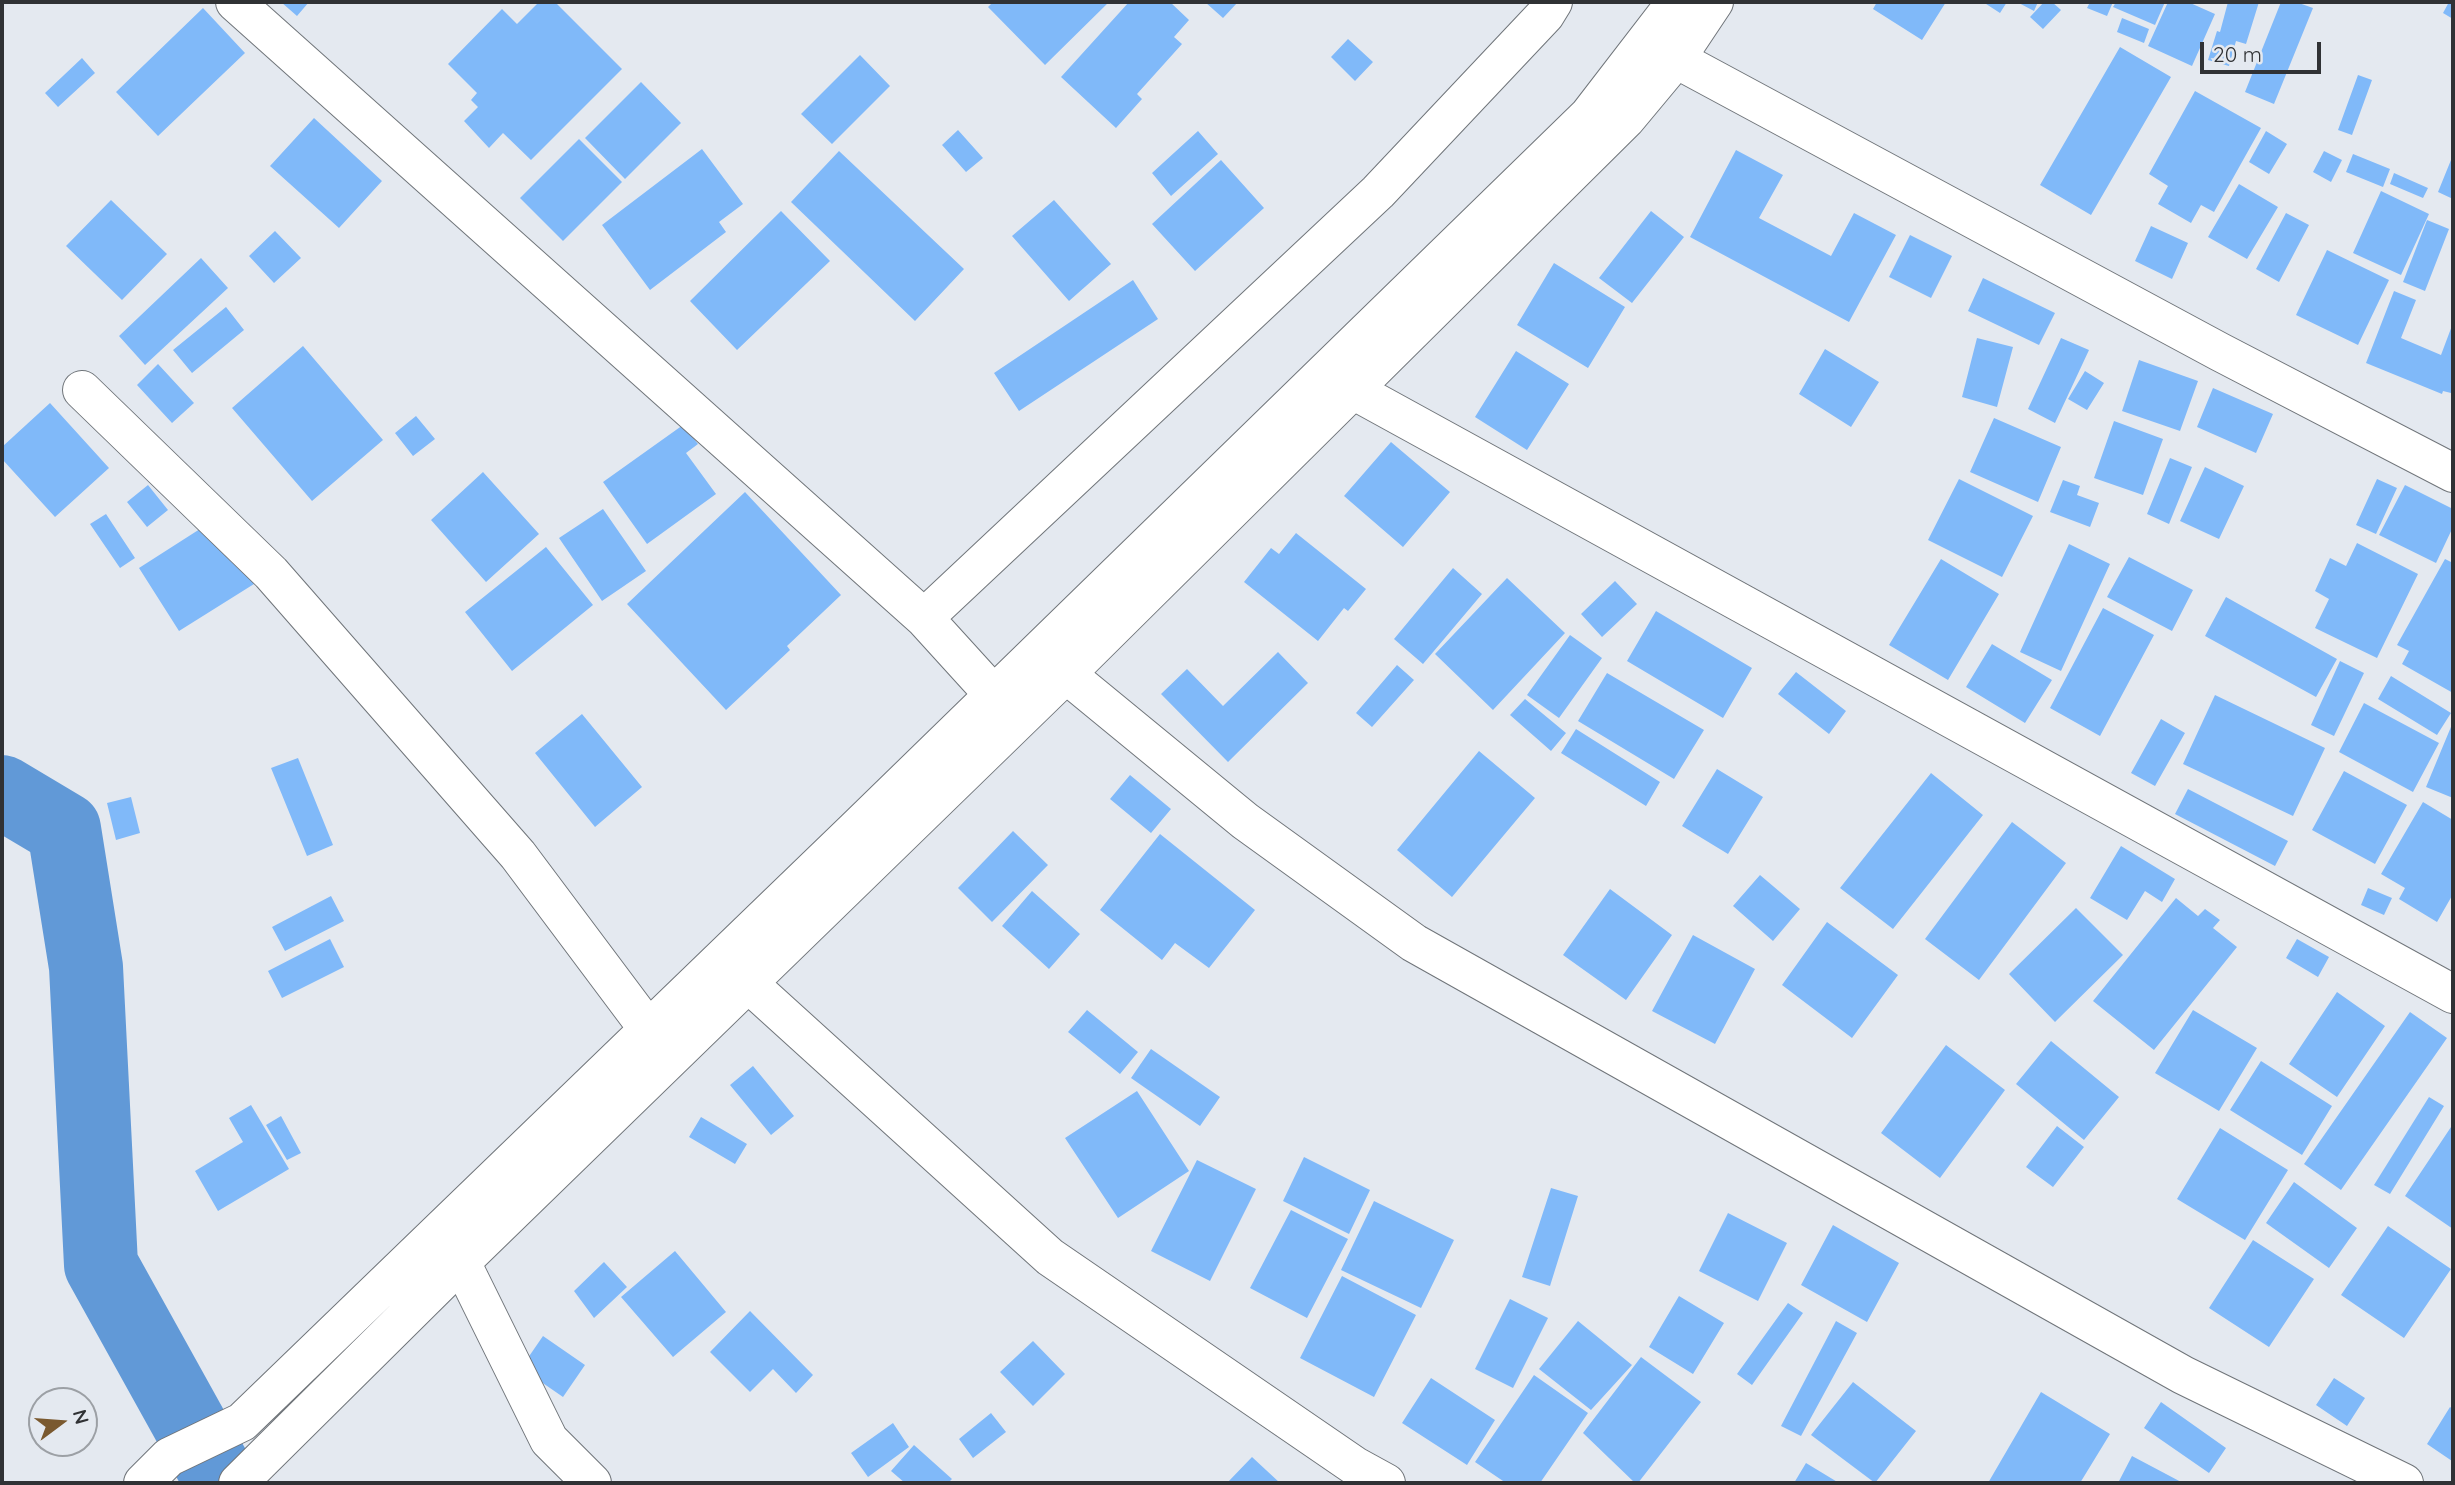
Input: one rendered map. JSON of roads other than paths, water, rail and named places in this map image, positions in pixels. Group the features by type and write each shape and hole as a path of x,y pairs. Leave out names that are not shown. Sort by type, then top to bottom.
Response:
{"street":[{"path":"235,2 924,618 994,695"},
{"path":"924,618 1378,192 1545,15 1553,2"},
{"path":"143,1483 169,1457 242,1422 649,1030 1589,115 1676,2"},
{"path":"238,1483 461,1262 1066,674 1626,119 1676,59 1714,2"},
{"path":"1676,59 2220,352 2450,462"},
{"path":"82,390 271,573 518,855 649,1030"},
{"path":"1353,390 2453,994"},
{"path":"1066,674 1245,821 1414,943 2183,1375 2404,1483"},
{"path":"750,984 1050,1257 1355,1466 1386,1483"},
{"path":"461,1262 549,1440 592,1483"}],"waterway":[{"path":"2,792 64,829 86,967 101,1265 222,1483"}]}
